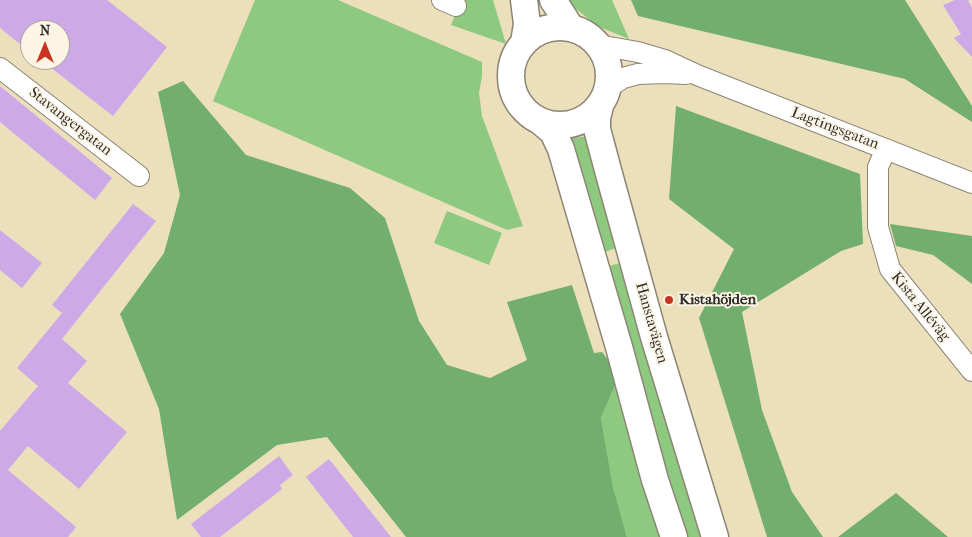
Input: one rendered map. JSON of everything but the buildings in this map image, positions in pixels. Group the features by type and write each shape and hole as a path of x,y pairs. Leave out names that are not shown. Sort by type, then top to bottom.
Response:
{"main road":[{"path":"524,0 527,24 524,43"},
{"path":"553,0 571,28"},
{"path":"540,121 556,126 572,124 588,118 604,96 609,72 606,58 598,45 581,32 571,28 558,27 546,30 534,35 524,43 518,51 512,66 511,83 516,99 526,112 553,132 561,148 619,347 655,480 674,537"},
{"name":"Hanstavägen","path":"604,96 597,118 597,129 654,337 715,537"}],"street":[{"name":"Lagtingsgatan","path":"598,45 652,56 972,183"},
{"name":"Stavangergatan","path":"0,68 139,176"},
{"name":"Lagtingsgatan","path":"604,96 623,78 638,74 697,75"},
{"name":"Kista Alléväg","path":"886,148 878,167 878,227 890,269 972,371"}],"green space":[{"path":"255,0 338,0 482,62 479,93 482,116 523,226 507,230 213,101"},
{"path":"461,0 493,0 506,44 451,25"},
{"path":"565,0 612,0 629,39 597,26"},
{"path":"631,0 905,0 972,106 972,122 905,79 638,16"},
{"path":"183,81 246,155 350,188 385,218 419,321 447,365 490,378 527,360 507,302 572,285 594,353 602,352 612,365 617,381 601,418 613,487 627,537 406,537 327,437 277,445 177,520 159,409 120,314 164,253 180,195 158,92"},
{"path":"676,106 860,174 863,244 841,251 742,312 762,410 792,492 823,537 767,537 699,318 734,249 669,199"},
{"path":"588,136 619,247 602,253 568,139"},
{"path":"447,211 502,233 489,265 434,243"},
{"path":"890,224 972,236 972,284 933,255 896,246"},
{"path":"624,262 704,537 684,537 605,267"},
{"path":"617,381 663,537 627,537 613,487 601,418"},
{"path":"896,493 948,537 838,537"}],"place":[{"name":"Kistahöjden","path":"669,300"}]}
